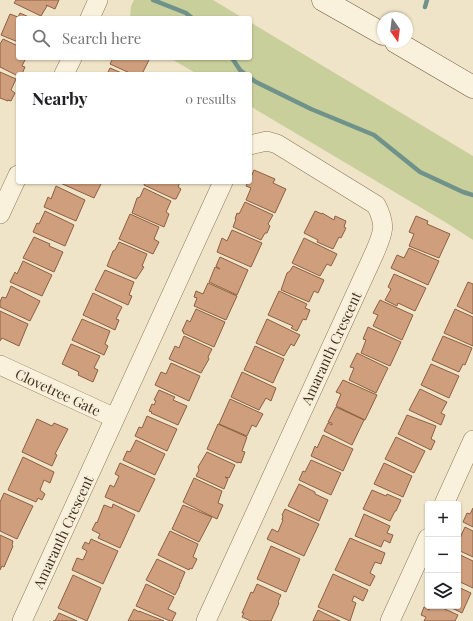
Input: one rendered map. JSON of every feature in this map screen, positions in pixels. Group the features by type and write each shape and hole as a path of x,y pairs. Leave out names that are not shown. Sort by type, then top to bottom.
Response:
{"main road":[{"path":"323,0 377,31"},
{"path":"406,48 473,87"}],"street":[{"path":"91,16 98,0"},
{"path":"65,72 71,60"},
{"name":"Amaranth Crescent","path":"206,621 374,254 384,225 382,216 376,205 277,144 267,141 252,145"},
{"path":"0,214 16,179"},
{"name":"Amaranth Crescent","path":"22,621 222,184"},
{"name":"Clovetree Gate","path":"0,365 115,418"},
{"path":"445,501 473,440"},
{"path":"390,621 425,545"}],"green space":[{"path":"134,0 213,0 240,16 130,16 131,6"},
{"path":"252,23 473,156 473,240 252,107 252,72 194,72 173,60 252,60"}],"building":[{"path":"16,0 59,0 55,9 46,5 47,6 41,16 14,3"},
{"path":"20,13 27,16 18,16"},
{"path":"10,14 16,16 16,41 1,35"},
{"path":"3,39 16,45 16,60 25,60 22,66 25,67 23,72 16,72 16,75 0,67 0,44"},
{"path":"112,60 149,60 143,72 128,72 110,64"},
{"path":"110,68 119,72 108,72"},
{"path":"0,72 16,79 11,90 15,93 11,101 0,98"},
{"path":"254,170 275,179 273,183 286,189 275,213 246,200 251,188 246,186 247,184 252,184 252,174"},
{"path":"62,184 101,184 94,198"},
{"path":"179,184 178,187 181,189 176,199 174,199 144,185"},
{"path":"56,186 85,200 76,221 44,207 48,197 51,199"},
{"path":"144,188 171,201 166,212 169,214 164,227 132,213 137,198 140,197"},
{"path":"245,202 273,215 268,224 270,226 267,233 265,233 261,240 233,227 237,213 239,214"},
{"path":"45,211 74,225 65,246 33,232 37,223 39,224"},
{"path":"315,211 334,220 335,216 346,221 344,227 346,228 341,238 339,237 333,249 317,242 318,240 304,233"},
{"path":"130,214 159,227 154,239 159,242 153,254 119,239"},
{"path":"416,216 428,221 427,224 450,234 439,258 409,246 414,234 409,232"},
{"path":"232,230 262,243 251,267 217,252 222,238 227,241"},
{"path":"34,237 63,252 54,272 23,258"},
{"path":"304,238 337,254 331,266 327,264 320,276 292,263"},
{"path":"119,242 147,254 142,266 144,267 136,279 107,266 113,251"},
{"path":"409,248 439,261 428,285 391,268 397,255 404,258"},
{"path":"220,257 248,270 237,295 209,282 215,267 220,269 216,266"},
{"path":"23,261 52,275 42,296 10,282 15,272 17,274"},
{"path":"293,266 324,280 318,293 314,291 309,302 281,290 287,273"},
{"path":"105,270 134,282 129,295 132,296 128,305 95,290"},
{"path":"394,274 426,288 415,311 398,303 397,306 385,300 391,289 388,287"},
{"path":"468,282 473,284 473,314 457,306"},
{"path":"208,283 237,296 226,320 194,306 197,298 194,297 196,291 203,294"},
{"path":"11,286 40,301 30,321 0,307 2,297 6,298"},
{"path":"279,291 307,304 305,308 310,310 306,320 303,319 297,331 291,328 293,326 268,315"},
{"path":"93,293 122,307 116,319 119,320 115,330 83,315"},
{"path":"380,300 413,315 402,340 373,326 378,315 373,313"},
{"path":"196,309 225,322 214,347 183,333 184,332 182,331 187,320 190,322"},
{"path":"455,309 473,317 473,346 444,333"},
{"path":"0,311 28,324 19,346 2,338 0,341"},
{"path":"82,319 110,331 105,344 108,346 104,355 72,340"},
{"path":"267,319 300,335 294,346 291,344 284,356 256,343"},
{"path":"368,327 401,342 390,366 361,353 366,340 363,339"},
{"path":"184,336 212,349 208,357 209,359 201,373 169,359 175,346 179,348"},
{"path":"443,336 472,348 465,365 463,364 459,372 432,360"},
{"path":"71,344 100,356 94,368 98,370 93,382 78,375 79,372 62,364"},
{"path":"255,346 284,359 273,383 244,370"},
{"path":"357,353 388,368 376,393 349,380 354,368 350,367"},
{"path":"171,363 200,376 189,401 155,385 161,372 166,374"},
{"path":"431,364 459,376 449,398 421,385"},
{"path":"242,372 276,388 271,401 266,398 259,410 231,397"},
{"path":"343,380 377,395 365,420 336,406 341,394 336,392"},
{"path":"420,389 447,402 441,413 445,415 441,425 409,410"},
{"path":"159,390 175,397 173,400 187,406 178,425 149,411 152,404 154,405 156,401 154,400"},
{"path":"230,399 263,414 256,427 252,425 247,436 219,424"},
{"path":"336,407 364,420 352,445 324,431 328,423 332,425 332,423 328,422"},
{"path":"407,415 436,426 431,439 435,441 431,450 398,434"},
{"path":"147,416 177,429 167,451 135,436 139,427 142,428"},
{"path":"37,419 52,426 54,423 68,429 55,454 57,455 52,466 22,452"},
{"path":"218,424 247,437 242,451 245,452 241,463 207,449"},
{"path":"323,435 353,449 343,471 311,456 315,446 317,448"},
{"path":"396,437 425,451 414,473 385,459"},
{"path":"136,440 165,454 155,475 123,460 127,451 130,452"},
{"path":"207,452 235,465 229,478 225,477 228,479 224,489 196,476 199,470 198,467"},
{"path":"23,457 54,472 50,483 44,480 40,490 45,494 42,500 38,498 36,502 8,490"},
{"path":"311,460 341,473 331,495 299,480 303,471 305,472"},
{"path":"120,463 155,479 139,512 105,497 110,485 114,487 119,476 115,474"},
{"path":"384,463 412,476 403,497 374,484"},
{"path":"194,478 222,491 218,503 223,505 217,519 183,502"},
{"path":"299,484 328,500 319,521 288,506"},
{"path":"372,490 401,500 390,521 363,509"},
{"path":"4,493 33,506 17,539 0,531 0,502"},
{"path":"113,504 135,515 120,548 98,538 100,534 92,530 96,522 97,523 104,505 112,508"},
{"path":"183,505 212,517 199,542 172,529"},
{"path":"473,508 473,527 463,522 467,513 470,514"},
{"path":"285,509 319,524 304,556 267,539 272,529 278,532 283,520 282,515"},
{"path":"364,514 390,526 387,533 393,535 390,543 384,540 381,547 355,536"},
{"path":"465,527 473,531 473,557 461,551 461,536"},
{"path":"170,531 198,544 193,557 197,559 192,569 190,568 189,570 158,555"},
{"path":"0,535 13,541 13,546 4,567 2,566 0,570"},
{"path":"350,538 385,553 381,564 375,562 370,573 375,576 370,586 335,570"},
{"path":"91,539 118,551 103,584 72,570 77,558 83,560 87,551 82,548 85,542 89,544"},
{"path":"271,546 300,559 286,592 257,579"},
{"path":"461,555 473,561 473,588 461,582"},
{"path":"157,559 185,572 175,595 146,580"},
{"path":"333,574 368,590 363,601 354,596 352,601 356,603 350,621 318,607"},
{"path":"73,575 101,588 87,621 58,608"},
{"path":"146,584 174,597 168,609 176,613 172,621 136,606"},
{"path":"257,584 281,595 271,621 251,621 242,617 244,613 242,613 251,592 253,593"},
{"path":"461,588 471,593 462,613 454,609 461,609"},
{"path":"424,607 425,609 445,609 458,615 455,621 424,621 426,617 421,615"},
{"path":"134,609 139,612 164,621 128,621"},
{"path":"318,610 340,621 313,621"},
{"path":"59,613 77,621 55,621"}],"waterway":[{"path":"153,0 186,13 190,16"},
{"path":"425,7 427,0"},
{"path":"233,60 242,72"},
{"path":"252,79 311,109 374,135 420,172 463,192 473,195"}]}
